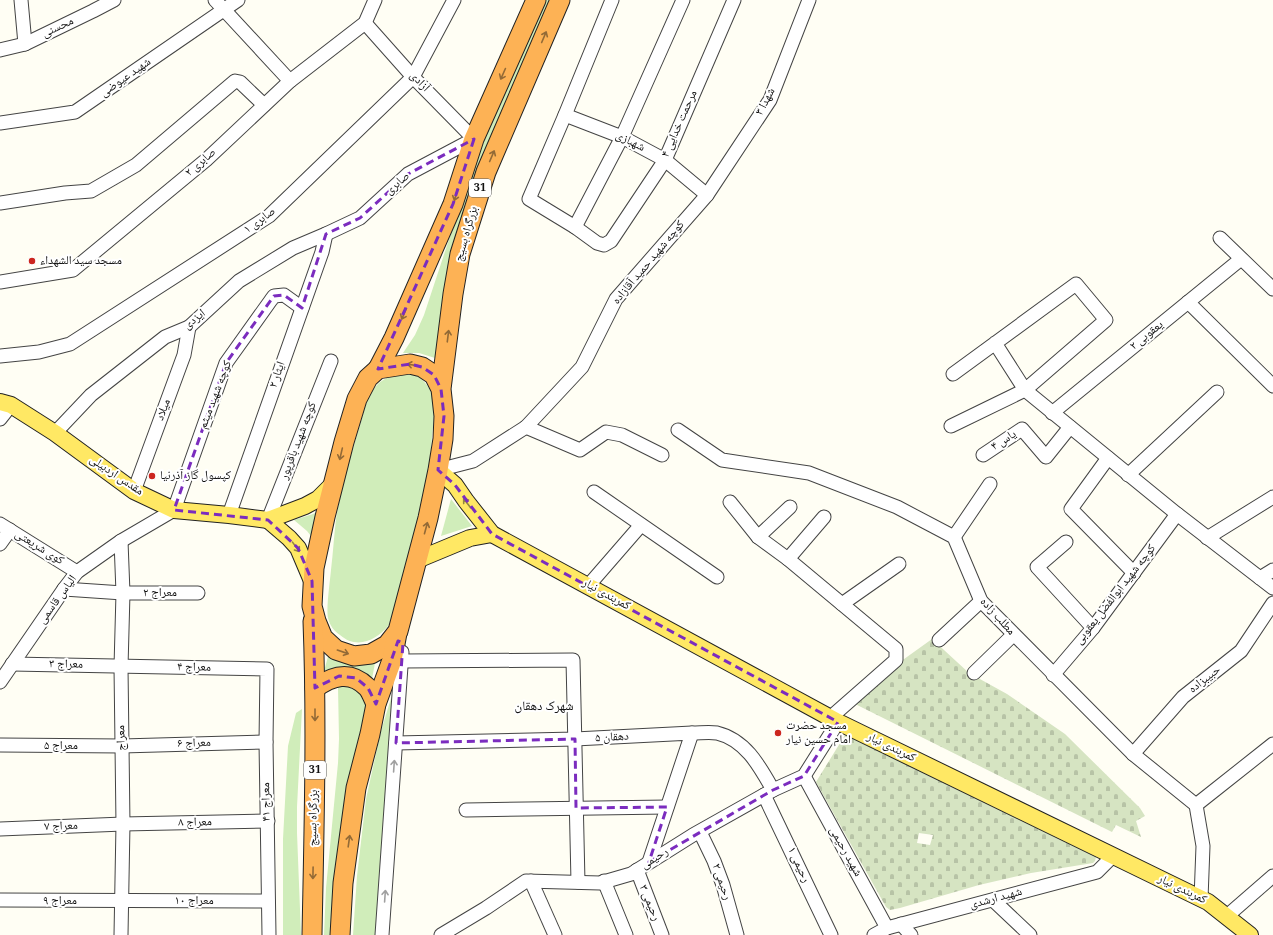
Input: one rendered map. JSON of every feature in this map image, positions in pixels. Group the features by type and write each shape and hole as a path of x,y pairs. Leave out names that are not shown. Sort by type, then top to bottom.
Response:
{"highway":[{"name":"بزرگراه بسیج","path":"312,935 316,688 312,581 318,546 344,442 357,399 368,378 378,369 394,338 453,204 474,139 536,0"},
{"name":"بزرگراه بسیج","path":"340,935 343,882 356,788 376,704 392,660 398,631 428,518 438,470 443,439 444,416 442,389 453,294 460,254 486,172 560,0"},
{"path":"378,369 410,364 422,367 434,375 442,389"},
{"name":"بزرگراه بسیج","path":"312,606 316,622 323,638 336,650 354,656 371,654 387,645 398,631"},
{"path":"316,688 325,681 339,676 356,678 368,688 376,704"}],"main road":[{"name":"مقدس اردبیلی","path":"5,404 55,433 134,490 174,510 268,520"},
{"path":"417,560 470,538 492,534 455,485 438,470"},
{"path":"312,581 298,548 268,520 299,509 318,499 334,483"},
{"name":"کمربندی نیار","path":"492,534 834,720 1208,902 1250,935"}],"street":[{"path":"21,0 25,44"},
{"name":"محسنی","path":"0,50 25,44 93,6 114,0"},
{"name":"شهید عیوضی","path":"0,123 75,112 220,5 238,0"},
{"name":"صابری ۲","path":"0,282 73,270 206,160 290,81 366,22 375,0"},
{"name":"صابری ۱","path":"0,356 39,352 70,344 269,216 413,76 454,0"},
{"path":"612,0 565,115 528,199 575,227 622,137 683,0"},
{"name":"مرحمت خدایی ۴","path":"575,227 597,243 604,245 611,241 665,160 734,0"},
{"name":"شهدا ۳","path":"707,195 770,100 809,0"},
{"path":"220,5 290,81"},
{"name":"آزادی","path":"366,22 413,76 474,139"},
{"path":"0,202 91,191 136,165 235,81 240,82 264,105"},
{"name":"شهبازی","path":"565,115 622,137 665,160 707,195"},
{"name":"صابری","path":"326,234 360,218 408,174 474,139"},
{"name":"کوچه شهید حمید آقازاده","path":"438,470 473,461 526,427 582,367 616,299 707,195"},
{"name":"ایثار ۲","path":"229,515 322,252 326,234"},
{"name":"ایزدی","path":"55,433 91,395 165,337 189,328 239,281 293,248 326,234"},
{"path":"1220,238 1273,289"},
{"name":"یعقوبی ۲","path":"1052,413 1241,259"},
{"path":"951,426 1025,390 1106,320 1076,284 954,374"},
{"name":"کوچه شهید میثم","path":"174,510 226,363 274,296 284,295 302,308"},
{"path":"1188,302 1273,386"},
{"name":"میلاد","path":"134,490 184,356 189,328"},
{"path":"995,343 1025,390 1128,475 1273,588"},
{"name":"کوچه شهید باقرپور","path":"268,520 330,361"},
{"path":"1128,475 1217,392"},
{"path":"0,419 5,404"},
{"path":"526,427 580,450 606,432 622,435 662,455"},
{"name":"یاس ۴","path":"983,455 1022,430 1046,457 1070,427"},
{"path":"678,430 722,460 809,473 897,506 954,537 990,484"},
{"path":"1108,458 1071,509 1134,573"},
{"path":"594,492 717,577"},
{"path":"1207,538 1273,497"},
{"path":"730,502 758,537 788,559 896,649 896,660 834,720 804,776"},
{"path":"758,537 790,506"},
{"name":"الیاس قاسمی","path":"0,682 77,572 121,541 174,510"},
{"name":"کوچه شهید ابوالفضل یعقوبی","path":"1053,675 1093,628 1177,514"},
{"path":"788,559 824,517"},
{"path":"588,586 641,525"},
{"path":"0,544 5,527"},
{"name":"کوی شریعتی","path":"5,527 77,572"},
{"name":"مطلب زاده","path":"954,537 981,602 1133,754 1196,805"},
{"name":"معراج","path":"121,541 123,594 121,666 123,824 121,935"},
{"path":"1066,542 1037,567 1093,628"},
{"path":"842,604 899,564"},
{"path":"1260,578 1273,570"},
{"name":"معراج ۲","path":"64,589 123,594 198,593"},
{"path":"939,640 981,602"},
{"name":"حبیبزاده","path":"1133,754 1183,697 1241,651 1273,603"},
{"path":"382,935 402,660 404,610"},
{"path":"974,673 1013,635"},
{"path":"402,660 574,660 578,882"},
{"name":"معراج ۳","path":"12,664 121,666"},
{"name":"معراج ۴","path":"121,666 267,669"},
{"name":"معراج ۴۱","path":"267,669 266,742 269,935"},
{"path":"649,862 692,733"},
{"name":"دهقان ۵","path":"396,744 575,740 716,733 731,738 743,746 758,763 769,793"},
{"name":"معراج ۶","path":"122,746 266,742"},
{"name":"معراج ۵","path":"0,745 122,746"},
{"path":"1201,899 1203,846 1196,805 1271,748"},
{"name":"رحیمی","path":"441,935 486,908 526,881 600,883 631,874 700,832 769,793 804,776"},
{"name":"شهید رحیمی","path":"804,776 887,928"},
{"name":"رحیمی ۱","path":"769,793 831,935"},
{"path":"466,810 667,807"},
{"name":"معراج ۸","path":"123,824 268,821"},
{"name":"معراج ۷","path":"0,829 123,824"},
{"name":"رحیمی ۲","path":"700,832 714,861 723,885 737,935"},
{"name":"شهید ارشدی","path":"874,935 887,928 901,924 1097,872 1113,856"},
{"name":"رحیمی ۳","path":"636,870 662,935"},
{"path":"1226,916 1273,876"},
{"path":"531,881 555,935"},
{"path":"604,881 626,935"},
{"name":"معراج ۹","path":"0,900 121,901"},
{"path":"993,900 1030,935"},
{"name":"معراج ۱۰","path":"121,901 268,901"},
{"path":"901,924 910,935"}],"highlighted area":[{"path":"474,139 453,204 378,369 410,364 422,367 434,375 441,389 444,416 438,470 455,485 492,534 838,722 804,776 773,790 649,862 667,807 576,808 575,739 396,743 403,643 398,641 376,704 368,688 356,678 339,676 315,688 312,581 298,548 268,520 174,510 226,363 274,296 284,295 302,308 326,234 360,218 408,174"}],"green space":[{"path":"543,0 549,0 503,109 438,357 435,358 419,353 403,353 415,335 424,315 469,179 506,86"},
{"path":"409,372 421,379 427,386 432,394 434,403 431,453 421,515 408,569 389,625 373,639 353,642 346,639 334,630 328,618 328,595 338,507 343,483 364,409 370,394 383,380"},
{"path":"451,499 472,526 441,536"},
{"path":"327,506 318,545 307,531 294,520 313,514"},
{"path":"932,639 969,673 1007,694 1065,734 1140,808 1145,816 1136,821 1141,837 1116,825 1112,832 847,700"},
{"path":"329,653 375,663 372,679 358,669 343,667 324,671"},
{"path":"396,682 378,935 353,935 357,876 366,799 381,731"},
{"path":"343,684 355,688 370,701 359,736 353,763 331,935 324,935 326,888 338,763 338,687"},
{"path":"302,709 297,807 301,935 283,935 283,839 288,746 296,713"},
{"path":"845,735 1096,857 1095,861 1093,863 1031,873 979,885 890,910 886,907 816,782","holes":["919,833 933,835 930,845 917,843"]}],"place":[{"name":"مسجد سید الشهداء","path":"32,261"},
{"name":"کپسول گاز آذرنیا","path":"152,476"},
{"name":"مسجد حضرت امام حسین نیار","path":"778,733"}],"district":[{"name":"شهرک دهقان","path":"544,707"}]}
